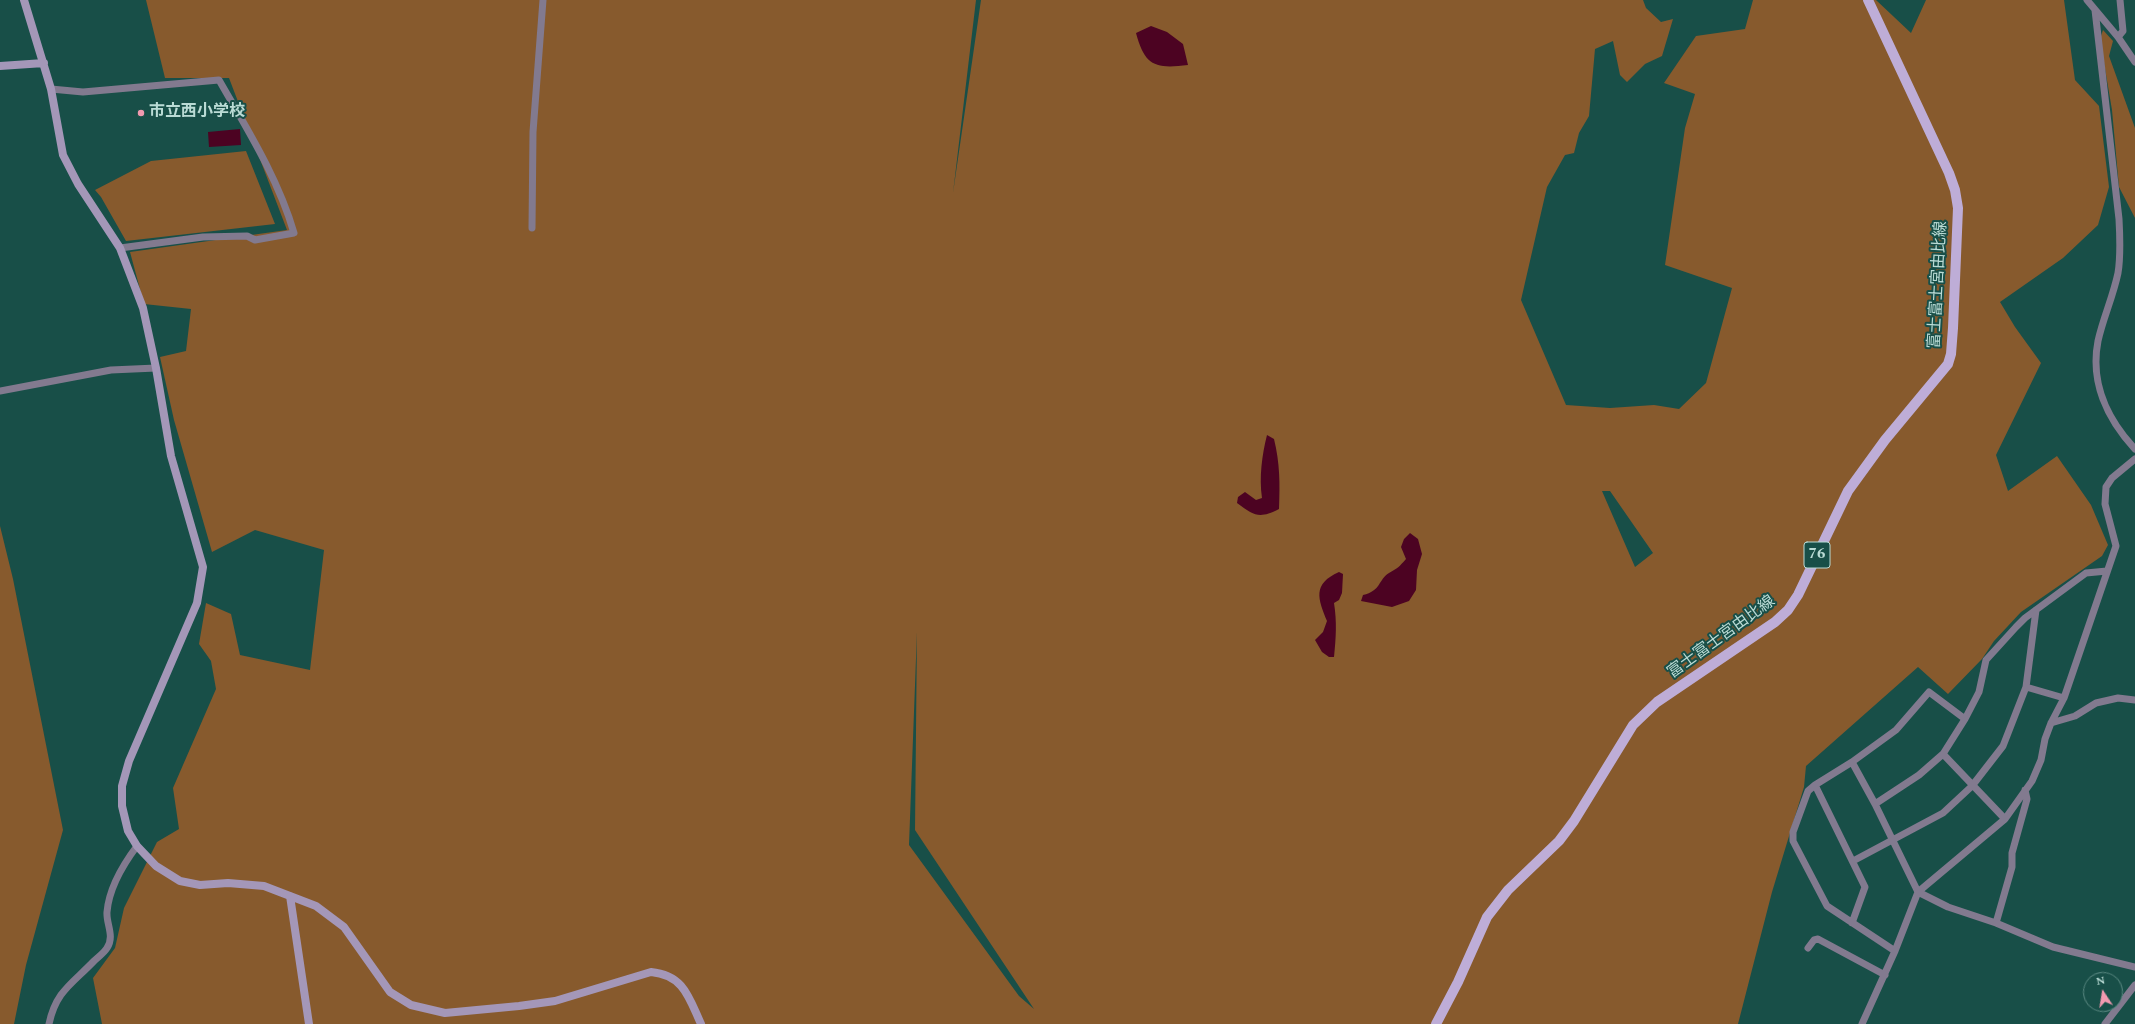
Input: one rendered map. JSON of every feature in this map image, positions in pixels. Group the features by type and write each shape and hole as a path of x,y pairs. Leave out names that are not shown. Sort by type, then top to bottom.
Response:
{"main road":[{"name":"富士富士宮由比線","path":"1436,1024 1458,982 1487,917 1508,890 1559,841 1574,821 1632,725 1657,702 1775,622 1788,610 1798,595 1848,491 1885,440 1948,364 1951,354 1953,328 1958,208 1955,190 1949,173 1868,0"}],"street":[{"path":"24,0 51,89 63,155 78,184 120,248 143,308 156,368 172,456 203,567 197,603 129,761 122,786 122,806 128,831 137,846 156,866 180,881 200,885 228,883 264,886 316,906 344,927 390,992 411,1005 444,1013 556,1001 651,972 663,973 676,980 686,992 701,1024"},
{"path":"532,228 533,132 543,0"},
{"path":"2086,0 2118,37 2135,62"},
{"path":"2118,37 2124,31 2120,0"},
{"path":"2095,10 2119,219 2120,250 2115,284 2098,341 2096,372 2105,407 2114,422 2135,448"},
{"path":"0,66 44,63"},
{"path":"51,89 83,92 219,80 262,155 290,218 294,233 255,240 247,236 203,237 120,248"},
{"path":"0,391 111,370 156,368"},
{"path":"1862,1024 1885,975 1918,892 2005,819 2025,790 2041,760 2051,723 2064,698 2116,546 2105,504 2106,487 2112,478 2135,459"},
{"path":"1875,804 1919,775 1943,754 1965,719 1979,692 1986,660 2016,627 2036,610 2086,573 2107,572"},
{"path":"1853,861 1943,813 1972,786 2003,746 2026,687 2036,610"},
{"path":"2026,687 2064,698"},
{"path":"1895,951 1827,906 1793,841 1794,832 1808,791 1852,762 1896,730 1929,692 1965,719"},
{"path":"2051,723 2075,716 2096,703 2118,698 2135,700"},
{"path":"1943,754 2005,819"},
{"path":"1852,762 1875,804 1918,892 1948,907 2053,946 2135,967"},
{"path":"1815,785 1865,887 1852,923"},
{"path":"1996,924 2012,867 2012,853 2028,800 2025,790"},
{"path":"49,1024 52,1009 59,995 108,948 111,934 107,914 113,885 125,862 137,846"},
{"path":"290,896 309,1024"},
{"path":"1808,948 1814,940 1818,939 1885,975"},
{"path":"2106,1024 2135,985"}],"shaded area":[{"path":"146,0 976,0 953,193 981,0 1643,0 1646,8 1661,22 1673,19 1662,56 1645,64 1627,82 1620,75 1613,41 1595,49 1589,116 1579,133 1574,153 1565,155 1547,187 1521,300 1566,405 1610,408 1654,405 1679,409 1706,383 1732,288 1665,265 1685,128 1695,94 1664,83 1696,36 1745,29 1753,0 1876,0 1911,33 1926,0 2064,0 2075,80 2099,106 2109,187 2098,225 2063,258 2000,302 2015,327 2041,363 1996,455 2008,491 2057,456 2091,505 2108,545 2102,556 2021,612 1994,641 1982,659 1948,694 1918,667 1806,766 1804,787 1772,892 1738,1024 102,1024 93,978 115,948 124,908 157,842 179,829 173,788 216,689 211,661 199,644 206,603 231,614 240,655 310,670 324,550 255,530 212,552 174,420 160,357 186,351 191,309 144,304 130,252 287,230 229,78 165,78","holes":["1602,491 1610,491 1653,553 1635,567","917,632 915,830 1034,1009 1019,996 909,845"]},
{"path":"1151,26 1167,32 1183,44 1188,65 1159,65 1148,59 1139,44 1136,33"},
{"path":"2103,30 2113,41 2109,56 2135,128 2135,218 2119,187 2112,110 2100,39"},
{"path":"240,129 241,145 209,147 208,132"},
{"path":"246,151 275,224 126,241 101,197 95,190 151,161"},
{"path":"1267,435 1274,439 1277,457 1279,509 1267,514 1257,515 1248,511 1237,503 1238,497 1245,492 1256,500 1262,498 1262,466"},
{"path":"0,526 13,579 63,830 26,965 14,1024 0,1024"},
{"path":"1410,533 1418,539 1422,554 1417,570 1416,590 1409,601 1392,607 1361,601 1363,595 1373,591 1385,576 1406,559 1401,547 1404,539"},
{"path":"1339,572 1343,574 1342,593 1339,600 1334,603 1336,623 1335,650 1334,657 1329,657 1322,652 1315,640 1323,632 1327,621 1321,606 1320,593 1324,582"}],"place":[{"name":"市立西小学校","path":"141,113"}]}
